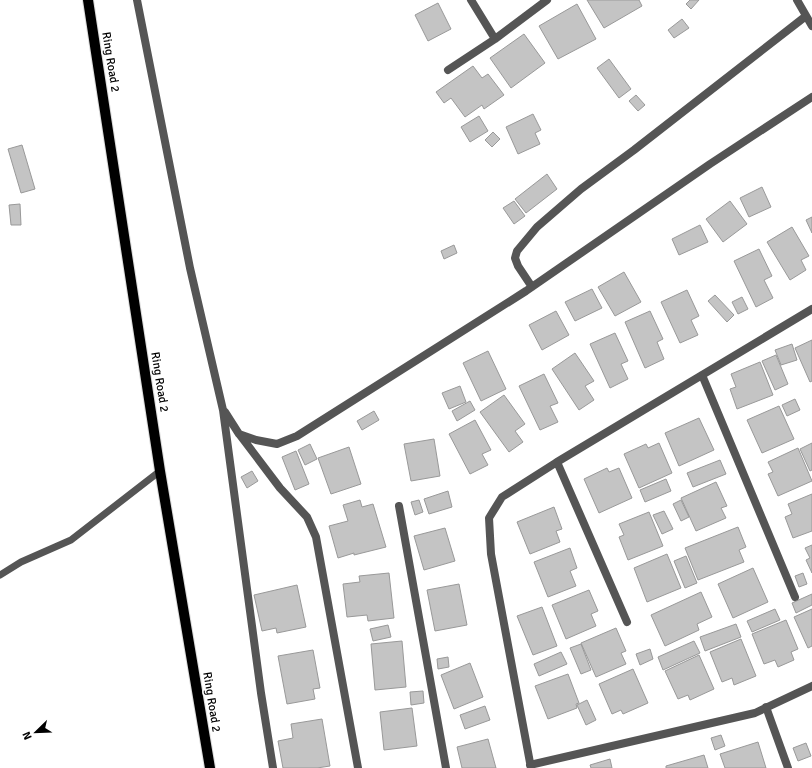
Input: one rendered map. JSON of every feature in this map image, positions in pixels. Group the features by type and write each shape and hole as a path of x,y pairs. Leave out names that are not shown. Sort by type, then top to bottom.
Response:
{"main road":[{"name":"Ring Road 2","path":"88,0 160,471 210,768"}],"street":[{"path":"137,0 190,268 223,410 261,693 274,768"},
{"path":"471,0 495,39"},
{"path":"448,70 495,39 547,0"},
{"path":"797,0 812,26"},
{"path":"532,288 518,266 515,258 517,250 538,227 581,189 634,150 806,16"},
{"path":"239,434 256,440 277,444 297,436 532,288 710,164 812,97"},
{"path":"812,309 557,462 502,497 489,518 491,554 530,766 754,712 812,686"},
{"path":"702,375 795,597"},
{"path":"223,410 239,434 280,488 307,517 316,537 358,768"},
{"path":"557,462 627,622"},
{"path":"399,506 446,768"},
{"path":"766,707 788,768"}],"lane":[{"path":"0,575 21,562 71,540 160,471"}],"building":[{"path":"587,0 639,0 642,6 604,28"},
{"path":"690,0 699,0 691,9 686,4"},
{"path":"438,3 451,29 428,41 415,15"},
{"path":"577,4 596,39 558,59 539,26"},
{"path":"682,19 689,28 674,38 668,30"},
{"path":"524,34 545,63 511,88 490,58"},
{"path":"609,59 631,89 619,98 597,68"},
{"path":"473,66 482,78 488,74 504,95 484,109 482,105 465,117 451,98 444,103 436,92"},
{"path":"636,95 645,105 638,111 629,101"},
{"path":"533,114 541,130 535,133 540,144 518,154 506,127"},
{"path":"479,116 488,131 470,142 461,127"},
{"path":"493,132 500,139 492,147 485,140"},
{"path":"22,145 35,189 21,193 8,149"},
{"path":"547,174 557,189 526,213 515,199"},
{"path":"762,187 771,207 749,217 740,198"},
{"path":"514,201 525,216 514,224 503,208"},
{"path":"730,201 747,224 723,242 706,219"},
{"path":"20,204 21,225 11,225 9,205"},
{"path":"812,217 812,233 806,220"},
{"path":"700,225 708,242 679,255 672,239"},
{"path":"792,227 809,256 801,260 806,270 790,280 767,242"},
{"path":"454,245 457,253 444,259 441,251"},
{"path":"759,249 772,276 764,280 773,298 756,307 734,261"},
{"path":"624,272 641,302 615,316 598,287"},
{"path":"592,289 602,308 575,321 565,302"},
{"path":"687,290 699,316 691,320 698,335 680,343 661,302"},
{"path":"715,295 734,315 727,322 708,301"},
{"path":"742,297 748,309 738,314 732,302"},
{"path":"556,311 569,335 542,350 529,325"},
{"path":"650,311 663,339 657,342 664,359 645,368 625,322"},
{"path":"615,333 628,361 621,364 628,379 610,388 590,344"},
{"path":"812,340 812,381 810,382 795,348"},
{"path":"792,344 797,360 781,365 775,350"},
{"path":"488,351 506,389 481,401 463,363"},
{"path":"575,353 594,381 585,386 594,400 579,410 552,369"},
{"path":"776,355 788,384 775,390 762,361"},
{"path":"760,362 773,395 737,409 730,389 736,387 731,374"},
{"path":"544,374 558,403 550,406 558,422 540,430 519,386"},
{"path":"460,386 466,402 449,409 442,393"},
{"path":"504,395 525,424 515,431 523,442 509,452 480,412"},
{"path":"795,399 800,410 787,416 782,405"},
{"path":"470,401 475,410 457,421 452,411"},
{"path":"779,406 794,439 762,453 747,420"},
{"path":"374,411 379,420 362,430 357,421"},
{"path":"699,418 714,450 679,466 665,433"},
{"path":"475,420 491,450 482,454 488,465 470,474 449,434"},
{"path":"434,439 440,476 411,481 404,444"},
{"path":"659,443 672,473 639,488 624,454 646,444 648,448"},
{"path":"812,443 812,470 810,471 800,449"},
{"path":"310,444 317,459 305,465 298,450"},
{"path":"349,447 361,484 331,494 318,458"},
{"path":"798,448 812,481 778,496 768,474 773,472 768,462"},
{"path":"296,451 309,484 295,490 282,457"},
{"path":"720,460 726,474 693,487 687,473"},
{"path":"607,468 609,472 619,468 632,498 599,513 584,479"},
{"path":"252,471 258,481 247,488 241,477"},
{"path":"666,479 671,491 645,502 640,490"},
{"path":"716,482 727,506 721,508 726,518 696,531 681,498"},
{"path":"448,491 452,507 429,514 424,499"},
{"path":"812,494 812,531 793,538 785,517 792,514 788,504"},
{"path":"360,500 362,507 373,504 386,547 354,555 354,553 338,558 329,526 348,521 343,505"},
{"path":"419,500 423,512 415,515 411,502"},
{"path":"681,500 689,517 681,521 673,504"},
{"path":"554,507 562,529 556,531 560,542 530,554 517,522"},
{"path":"664,511 673,529 662,534 653,515"},
{"path":"649,512 663,546 628,560 619,537 624,535 619,524"},
{"path":"738,527 746,547 739,550 744,562 698,580 685,548"},
{"path":"445,528 455,561 424,570 414,536"},
{"path":"812,545 812,573 806,560 810,558 805,548"},
{"path":"570,548 577,568 570,571 576,586 548,597 534,562"},
{"path":"667,554 681,588 647,602 634,568"},
{"path":"686,556 697,583 685,588 674,561"},
{"path":"753,568 768,602 733,618 718,584"},
{"path":"389,573 394,618 368,621 367,615 347,617 343,584 360,582 359,576"},
{"path":"803,573 807,584 799,587 795,576"},
{"path":"459,584 467,625 435,631 427,590"},
{"path":"297,585 306,627 277,633 276,628 262,631 254,595"},
{"path":"589,590 598,611 591,614 596,626 566,639 552,605"},
{"path":"701,592 712,617 697,624 699,630 665,646 651,615"},
{"path":"812,594 812,605 796,613 792,603"},
{"path":"542,607 557,646 533,655 517,616"},
{"path":"775,609 780,620 752,632 747,621"},
{"path":"812,609 812,646 808,648 794,617"},
{"path":"786,620 798,649 791,652 794,660 778,667 775,660 764,664 752,634"},
{"path":"736,624 741,637 705,651 700,637"},
{"path":"388,625 391,637 373,641 370,629"},
{"path":"616,628 626,651 621,653 626,664 596,677 581,643"},
{"path":"741,639 756,676 734,685 732,678 722,682 710,652"},
{"path":"402,641 406,687 375,690 371,644"},
{"path":"694,641 700,653 663,670 658,657"},
{"path":"581,644 591,670 581,674 570,648"},
{"path":"650,649 653,659 640,665 636,654"},
{"path":"313,650 320,688 313,689 315,699 287,704 278,656"},
{"path":"561,652 567,664 539,676 534,664"},
{"path":"699,655 714,689 690,700 688,695 678,699 665,671"},
{"path":"448,657 449,667 438,669 437,659"},
{"path":"470,663 483,697 454,709 441,675"},
{"path":"633,669 648,703 623,714 621,710 612,714 599,684"},
{"path":"568,674 579,703 576,704 577,708 548,719 535,686"},
{"path":"423,691 424,703 411,705 410,692"},
{"path":"587,700 596,720 586,725 577,705"},
{"path":"485,706 490,720 465,729 460,715"},
{"path":"412,708 417,746 384,750 380,712"},
{"path":"322,719 330,766 317,768 283,768 278,741 293,738 291,724"},
{"path":"721,735 725,746 715,750 711,738"},
{"path":"488,739 496,768 462,768 457,747"},
{"path":"758,742 766,768 725,768 720,754"},
{"path":"806,743 811,756 798,761 793,748"},
{"path":"704,755 708,768 666,768 666,766"},
{"path":"610,759 612,768 591,768 590,765"}]}
